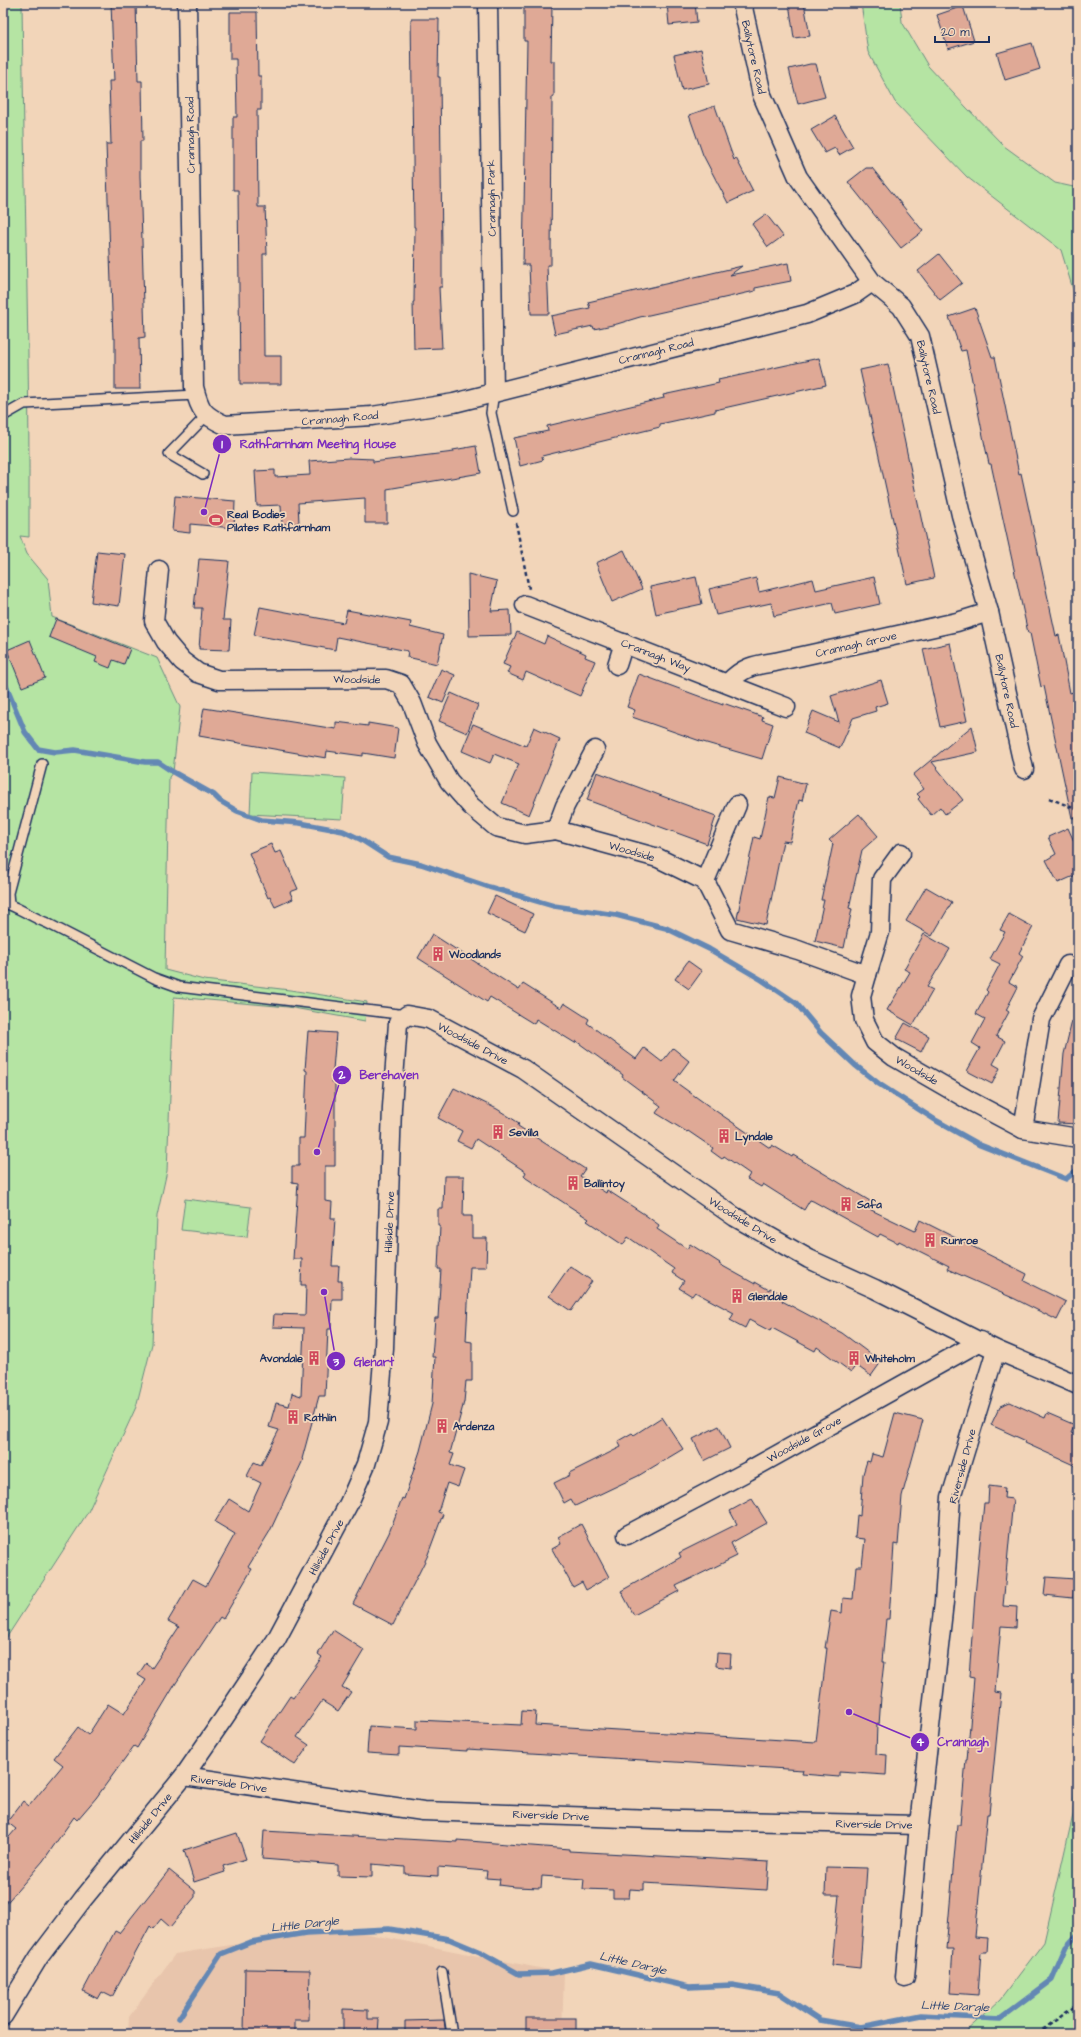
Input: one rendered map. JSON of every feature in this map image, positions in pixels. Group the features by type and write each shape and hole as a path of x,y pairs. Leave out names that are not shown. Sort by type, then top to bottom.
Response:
{"street":[{"name":"Crannagh Road","path":"187,3 195,344 194,387 197,402 206,416 225,425 372,416 454,403 807,314 838,303 855,294 872,282"},
{"name":"Crannagh Park","path":"488,3 494,392"},
{"name":"Ballytore Road","path":"742,3 762,95 798,177 872,282 901,306 920,336 961,515 989,612 1024,769"},
{"name":"Woodside","path":"159,570 154,621 166,642 182,661 198,673 219,680 386,679 401,684 412,703 427,743 445,774 471,806 496,827 525,834 556,830 658,858 705,881"},
{"name":"Crannagh Way","path":"527,597 624,642 786,707"},
{"name":"Crannagh Grove","path":"728,683 737,673 753,665 775,662 957,622 989,612"},
{"path":"617,665 624,642"},
{"path":"556,830 565,806 595,750"},
{"path":"737,805 705,881 730,930 798,950 867,975"},
{"name":"Woodside","path":"901,853 882,879 880,932 861,996 864,1020 875,1042 901,1061 1023,1129 1078,1138"},
{"path":"1023,1129 1041,1019 1068,964"},
{"name":"Woodside Drive","path":"407,1015 429,1020 523,1069 735,1217 809,1259 988,1345 1078,1385"},
{"name":"Hillside Drive","path":"3,2016 39,1957 83,1899 184,1776 276,1640 349,1503 366,1464 378,1422 384,1348 392,1107 398,1023 407,1015"},
{"name":"Riverside Drive","path":"906,1977 919,1825 944,1602 951,1497 988,1345"},
{"name":"Woodside Grove","path":"627,1535 988,1345"},
{"name":"Riverside Drive","path":"184,1776 423,1810 682,1820 919,1825"}],"lane":[{"path":"494,392 491,413 513,511"},
{"path":"3,416 24,404 196,395"},
{"path":"203,474 169,454 206,416"},
{"path":"42,764 6,903 125,964 154,978 179,987 407,1015"},
{"path":"442,1972 452,2034"}],"path":[{"path":"513,511 527,597"},
{"path":"1049,798 1078,810"},
{"path":"1037,2034 1078,2004"}],"shaded area":[{"path":"338,1928 564,1973 562,2034 128,2034 129,2017 175,1954"}],"green space":[{"path":"3,3 22,3 28,337 29,537 20,536 27,554 48,579 52,617 157,658 180,707 173,772 169,777 165,970 204,980 290,990 367,1002 365,1021 288,1007 174,997 167,1171 157,1216 152,1344 136,1407 88,1512 3,1643"},
{"path":"861,3 900,3 902,22 928,66 966,107 1004,146 1055,183 1078,188 1078,306 1061,250 967,177 895,102 868,52"},
{"path":"252,772 345,778 342,819 250,814"},
{"path":"185,1199 251,1207 247,1237 181,1230"},
{"path":"1078,1722 1078,2034 963,2034 1000,2000 1044,1942 1073,1815"}],"building":[{"path":"111,3 136,3 138,81 142,81 143,141 140,141 140,176 145,337 139,338 140,389 115,389 115,338 113,338 106,144 111,144 109,81 114,81"},
{"path":"667,3 695,3 697,22 669,25"},
{"path":"789,3 804,3 810,36 794,38"},
{"path":"524,5 552,5 551,61 554,61 554,97 552,97 551,265 547,265 549,314 531,314 529,265 523,265 527,41 524,41"},
{"path":"963,6 974,41 948,49 937,15"},
{"path":"230,12 257,12 258,76 261,76 261,110 257,110 258,207 265,207 267,254 263,254 264,356 281,356 281,384 240,384 238,190 233,190 233,117 237,117 236,59 230,59"},
{"path":"411,19 439,19 438,77 440,77 442,287 439,287 442,348 414,349 413,302 415,227"},
{"path":"1032,43 1040,69 1005,80 997,53"},
{"path":"701,49 709,84 682,90 674,55"},
{"path":"816,64 825,97 798,104 789,69"},
{"path":"715,106 734,160 736,158 753,191 728,203 703,155 689,115"},
{"path":"835,116 853,147 839,155 835,148 825,153 811,130"},
{"path":"866,168 872,168 923,231 901,248 848,182"},
{"path":"766,214 783,236 768,247 752,224"},
{"path":"939,254 962,283 940,300 918,271"},
{"path":"788,263 791,281 755,288 755,291 640,317 617,324 594,329 593,326 555,334 551,316 590,308 588,302 742,266 730,275"},
{"path":"975,308 992,357 995,357 1019,474 1021,473 1056,636 1059,635 1070,693 1073,692 1078,716 1078,817 1072,818 1044,686 1041,687 991,464 989,464 966,350 961,351 949,317"},
{"path":"819,358 826,385 660,424 660,427 542,456 543,460 520,466 514,438 548,431 547,426 664,398 663,395 719,383 718,380"},
{"path":"888,364 934,578 907,584 860,370"},
{"path":"476,446 481,473 387,489 387,523 365,523 365,498 298,503 299,523 282,524 281,505 257,506 255,471 275,470 275,477 310,475 309,461 349,458 373,459 373,462 454,452 453,450"},
{"path":"175,496 235,501 234,528 190,524 190,533 172,531"},
{"path":"624,550 642,589 612,602 596,563"},
{"path":"97,551 125,554 119,606 91,602"},
{"path":"199,559 229,561 223,620 231,620 229,650 199,649 202,608 194,608"},
{"path":"468,574 497,581 491,611 510,610 511,635 469,636"},
{"path":"696,577 702,604 656,614 650,587"},
{"path":"874,577 880,604 835,614 832,603 774,616 771,603 716,615 709,589 756,578 759,592 813,579 816,590"},
{"path":"260,607 344,623 347,610 411,622 410,627 443,635 437,664 407,657 408,651 337,637 335,650 254,635"},
{"path":"56,619 130,649 124,664 113,660 110,668 95,662 97,657 49,637"},
{"path":"517,632 544,644 547,636 586,654 585,657 595,661 580,696 526,672 523,680 507,673 510,667 503,664"},
{"path":"30,640 45,678 22,687 7,650"},
{"path":"950,643 967,721 940,727 923,649"},
{"path":"441,669 455,675 443,703 429,697"},
{"path":"639,674 723,705 723,703 763,717 762,720 773,724 762,759 703,742 632,717 635,710 627,707"},
{"path":"881,680 888,703 875,707 876,711 853,718 840,748 804,733 813,711 839,722 831,696"},
{"path":"451,693 478,705 467,733 439,721"},
{"path":"204,708 336,729 336,722 368,726 368,723 398,728 394,758 363,753 363,756 327,751 326,758 199,736"},
{"path":"473,724 526,746 534,727 560,739 529,815 502,803 519,764 494,754 490,763 462,751"},
{"path":"972,726 978,752 932,762 963,800 945,814 940,807 931,815 918,799 920,797 917,794 924,789 913,775"},
{"path":"597,772 716,816 707,844 587,800"},
{"path":"780,777 806,784 802,801 799,800 790,842 783,841 766,925 737,918 754,837 760,839 769,797 775,798"},
{"path":"859,814 878,836 862,850 849,908 852,909 844,948 815,941 824,900 821,900 833,844 829,840"},
{"path":"1068,828 1078,850 1078,874 1058,883 1046,860 1056,854 1048,837"},
{"path":"271,844 275,853 281,851 298,889 290,892 293,899 275,907 270,897 268,898 249,853"},
{"path":"926,887 952,902 932,936 906,921"},
{"path":"495,896 533,914 525,931 487,913"},
{"path":"1009,914 1033,927 1019,953 1023,956 1009,982 1018,987 1006,1010 1009,1012 996,1036 1005,1041 993,1064 1000,1068 992,1084 967,1071 980,1048 972,1043 985,1019 976,1014 988,992 986,990 1000,964 990,959 1005,932 1000,930"},
{"path":"432,934 519,990 523,984 561,1008 564,1003 589,1019 587,1023 636,1059 644,1048 662,1062 673,1048 689,1061 674,1081 710,1107 770,1148 772,1145 792,1157 793,1155 870,1201 867,1208 915,1231 920,1220 1027,1274 1024,1281 1066,1302 1057,1320 1015,1299 947,1269 949,1266 899,1241 898,1243 880,1234 878,1237 813,1201 810,1200 804,1210 763,1184 761,1187 747,1179 750,1174 724,1156 722,1159 711,1151 713,1148 688,1131 687,1132 656,1113 661,1106 622,1077 623,1075 576,1041 575,1043 536,1019 534,1024 490,997 487,1002 418,958"},
{"path":"924,934 950,949 927,987 933,990 913,1025 887,1010 910,972 904,969"},
{"path":"688,961 702,971 689,989 675,979"},
{"path":"1072,1021 1078,1022 1078,1124 1058,1123 1064,1054"},
{"path":"905,1023 929,1036 921,1052 896,1039"},
{"path":"308,1031 336,1033 332,1082 335,1082 335,1166 325,1166 325,1201 332,1202 331,1218 335,1218 332,1266 339,1266 338,1281 342,1281 342,1299 332,1299 331,1329 328,1329 325,1396 319,1396 302,1459 303,1460 270,1531 248,1567 252,1569 223,1619 220,1617 176,1683 137,1748 134,1746 96,1798 77,1820 74,1817 43,1861 3,1907 3,1844 16,1829 7,1822 23,1801 29,1806 63,1765 54,1758 78,1727 88,1735 108,1704 124,1714 146,1680 138,1675 146,1663 152,1668 179,1627 168,1621 193,1579 206,1586 235,1534 215,1522 229,1499 248,1511 261,1483 247,1476 254,1462 261,1465 279,1430 269,1427 276,1403 289,1406 292,1393 301,1396 304,1328 273,1327 274,1314 305,1315 306,1285 301,1285 302,1259 293,1259 298,1183 292,1182 292,1166 299,1166 299,1138 304,1138 307,1071 305,1070"},
{"path":"454,1088 497,1109 519,1123 518,1126 585,1169 580,1176 606,1193 607,1190 644,1214 659,1225 657,1229 687,1249 690,1244 720,1263 719,1264 755,1284 755,1282 769,1290 770,1288 785,1296 782,1301 842,1333 881,1362 871,1376 856,1365 851,1372 817,1347 815,1351 772,1328 770,1331 749,1320 745,1328 730,1320 734,1313 695,1292 692,1296 679,1288 684,1281 672,1273 674,1269 628,1237 623,1245 587,1221 589,1219 526,1178 524,1176 526,1172 476,1139 471,1148 457,1141 462,1131 438,1118"},
{"path":"444,1176 464,1176 463,1216 472,1216 472,1238 487,1238 486,1267 470,1267 466,1341 472,1342 472,1381 466,1381 464,1402 450,1453 454,1454 450,1465 464,1470 458,1487 447,1483 438,1512 443,1514 427,1557 393,1625 353,1604 389,1533 402,1498 404,1499 420,1451 432,1404 435,1357 432,1357 435,1318 438,1318 441,1269 438,1269 440,1226 438,1226 438,1209 443,1209"},
{"path":"570,1266 592,1281 571,1311 549,1296"},
{"path":"1010,1402 1045,1418 1047,1413 1075,1425 1071,1433 1078,1436 1078,1467 1025,1443 1026,1441 991,1425 1000,1406"},
{"path":"895,1413 923,1420 902,1496 898,1545 894,1544 889,1619 886,1619 879,1725 877,1724 876,1754 887,1755 886,1775 839,1772 839,1777 802,1774 803,1770 467,1749 467,1751 399,1747 399,1755 367,1753 369,1726 417,1729 417,1720 521,1725 522,1711 536,1712 535,1725 816,1742 827,1648 825,1648 831,1611 842,1613 843,1598 853,1599 856,1566 862,1566 865,1539 855,1538 857,1515 860,1516 863,1474 867,1461 870,1462 872,1454 883,1457"},
{"path":"662,1417 683,1449 638,1476 575,1506 571,1499 564,1503 554,1483 570,1475 569,1473 621,1447 618,1441 632,1433 634,1435"},
{"path":"719,1426 730,1448 704,1461 693,1439"},
{"path":"989,1486 1005,1488 1004,1498 1013,1499 1003,1606 1017,1607 1016,1627 1001,1626 995,1692 1001,1693 975,1937 988,1938 987,1952 981,1952 978,1995 950,1993 953,1949 946,1949 957,1825 960,1825 974,1678 969,1677 975,1595 984,1503 988,1503"},
{"path":"752,1499 767,1523 731,1543 737,1556 676,1586 679,1591 634,1615 621,1591 681,1557 679,1553 737,1524 730,1511"},
{"path":"581,1524 609,1577 586,1590 582,1582 573,1587 552,1549 561,1544 558,1537"},
{"path":"1046,1577 1075,1579 1073,1598 1044,1595"},
{"path":"333,1630 364,1650 342,1687 351,1692 338,1711 322,1701 297,1737 309,1745 295,1765 260,1741 290,1696 293,1698 322,1657 318,1654"},
{"path":"717,1653 731,1654 730,1668 716,1666"},
{"path":"264,1831 457,1842 457,1840 569,1849 569,1851 769,1862 767,1890 644,1883 644,1890 630,1889 629,1898 613,1898 613,1890 583,1889 584,1879 542,1876 541,1888 515,1887 499,1885 500,1879 486,1878 487,1871 438,1867 438,1876 405,1874 405,1867 372,1864 372,1877 338,1876 338,1865 262,1859"},
{"path":"237,1833 246,1859 223,1866 225,1872 194,1882 184,1850"},
{"path":"826,1867 867,1868 860,1968 832,1965 839,1895 825,1895"},
{"path":"169,1870 195,1891 195,1897 170,1927 161,1919 153,1929 150,1926 112,1997 102,1992 98,1999 83,1991 115,1931 119,1933"},
{"path":"245,1969 310,1970 309,2020 295,2020 295,2034 244,2034"},
{"path":"343,2009 368,2010 368,2019 379,2019 378,2034 343,2034"},
{"path":"526,2018 576,2018 576,2034 526,2034"},
{"path":"444,2020 446,2034 405,2034 405,2021"}],"waterway":[{"path":"3,679 25,732 38,749 55,752 75,750 145,762 158,762 214,795 220,801 237,811 262,820 300,823 343,831 360,839 388,857 421,864 489,887 554,906 616,915 666,928 709,949 762,980 796,1003 821,1033 855,1065 879,1084 937,1121 980,1145 1066,1179 1078,1169"},
{"name":"Little Dargle","path":"179,2018 221,1954 251,1942 306,1933 389,1929 449,1939 480,1952 519,1974 552,1973 591,1964 689,1987 732,1985 779,1993 820,2020 861,2027 921,2015 1000,2019 1052,1980 1066,1947 1078,1934"}],"place":[{"name":"Rathfarnham Meeting House","path":"204,512"},
{"name":"Real Bodies Pilates Rathfarnham","path":"216,520"},
{"name":"Woodlands","path":"438,954"},
{"name":"Sevilla","path":"498,1132"},
{"name":"Lyndale","path":"724,1136"},
{"name":"Berehaven","path":"317,1152"},
{"name":"Ballintoy","path":"573,1183"},
{"name":"Safa","path":"846,1204"},
{"name":"Runroe","path":"930,1240"},
{"name":"Glenart","path":"324,1292"},
{"name":"Glendale","path":"737,1296"},
{"name":"Avondale","path":"314,1358"},
{"name":"Whiteholm","path":"854,1358"},
{"name":"Rathlin","path":"293,1417"},
{"name":"Ardenza","path":"442,1426"},
{"name":"Crannagh","path":"849,1712"}]}
